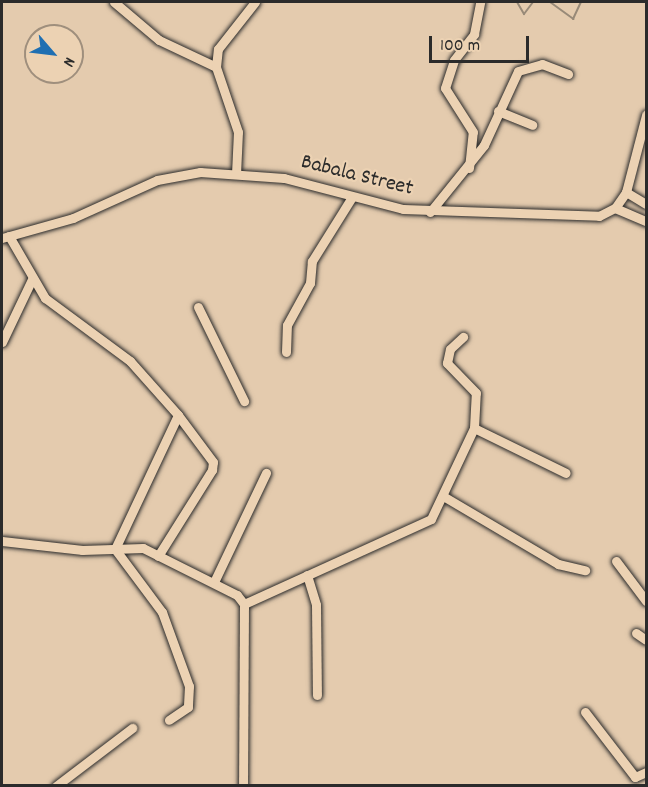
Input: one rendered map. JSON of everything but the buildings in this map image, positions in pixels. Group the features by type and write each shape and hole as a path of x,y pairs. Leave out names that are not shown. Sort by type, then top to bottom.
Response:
{"street":[{"path":"114,2 159,40 216,67"},
{"path":"236,174 238,132 216,67 220,42 255,2"},
{"path":"469,168 473,132 445,88 454,60 474,34 480,2"},
{"path":"430,212 469,168 510,83 528,64 568,74"},
{"path":"498,111 532,125"},
{"path":"646,116 626,192 615,208 646,221"},
{"name":"Babala Street","path":"5,237 73,218 157,180 200,172 284,178 352,197 430,212 598,216 615,208"},
{"path":"626,192 646,204"},
{"path":"286,352 287,325 310,283 312,261 352,197"},
{"path":"5,237 32,279 56,308 155,385 213,462 212,470 159,556"},
{"path":"2,342 32,279"},
{"path":"198,307 244,401"},
{"path":"244,604 422,526 443,496 474,428 476,393 447,363 450,349 463,337"},
{"path":"115,549 178,415"},
{"path":"474,428 566,473"},
{"path":"214,582 266,473"},
{"path":"443,496 558,564 585,570"},
{"path":"2,541 115,549 143,548 214,582 244,604"},
{"path":"115,549 162,612 189,686 188,707 169,720"},
{"path":"616,561 646,601"},
{"path":"307,575 316,605 317,695"},
{"path":"243,786 244,604"},
{"path":"636,633 646,640"},
{"path":"585,712 635,777 646,772"},
{"path":"56,786 132,728"}],"waterway":[{"path":"517,2 524,14 533,2"},
{"path":"550,2 573,19 581,2"}]}
